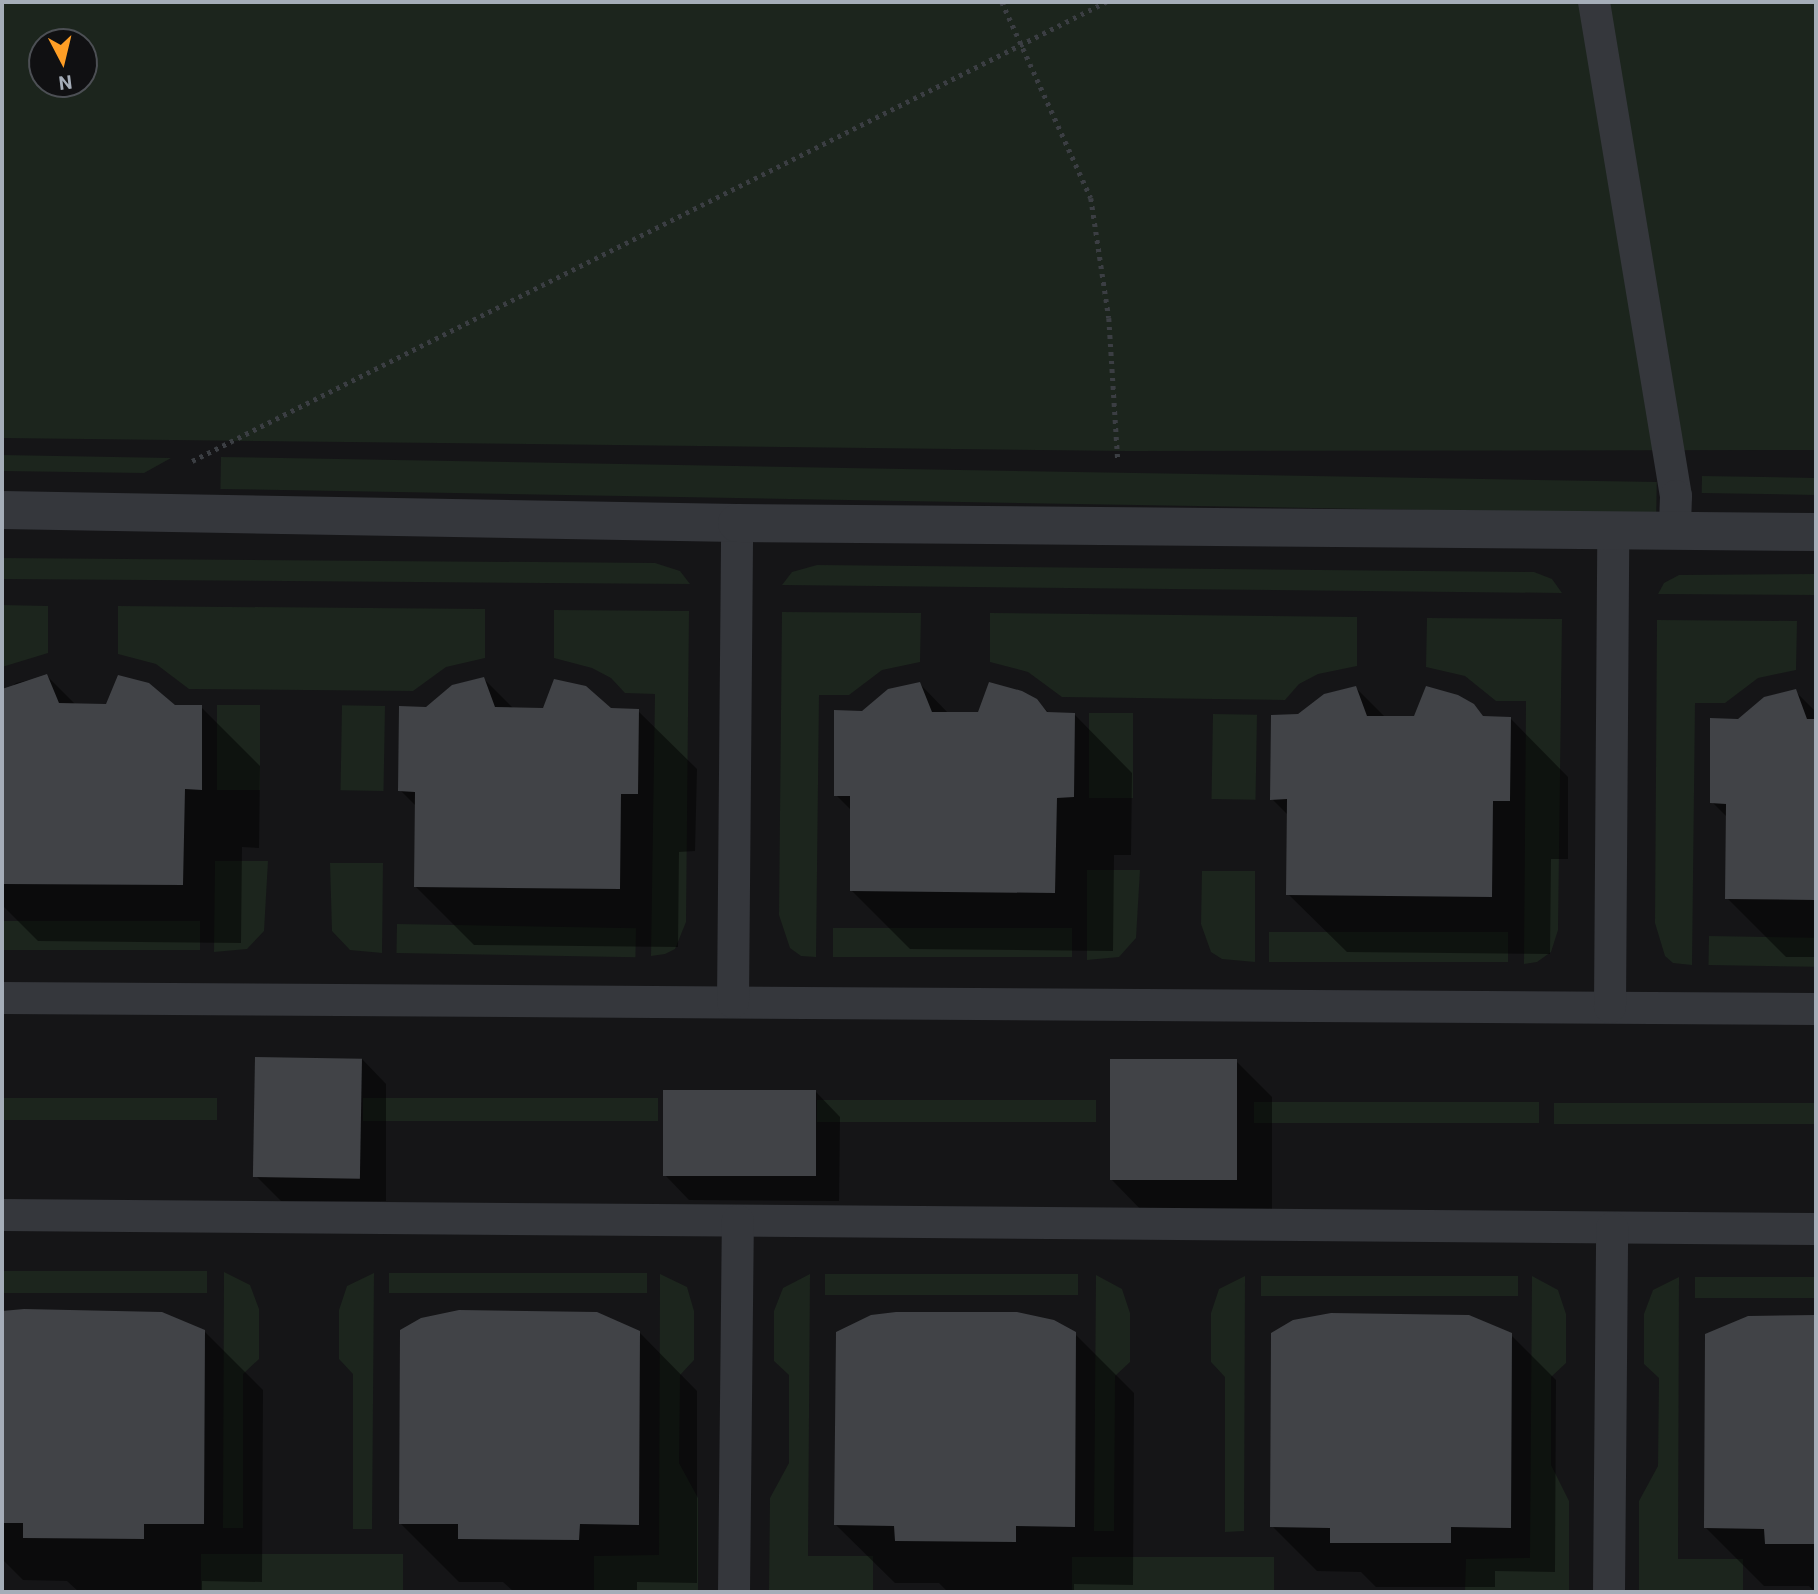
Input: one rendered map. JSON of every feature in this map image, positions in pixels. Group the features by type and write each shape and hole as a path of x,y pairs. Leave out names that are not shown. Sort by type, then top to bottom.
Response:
{"street":[{"path":"2,510 737,523 1816,532"}],"lane":[{"path":"1594,2 1676,496 1675,530"},
{"path":"733,1002 737,523"},
{"path":"1610,1007 1613,530"},
{"path":"2,998 1816,1009"},
{"path":"2,1215 1816,1229"},
{"path":"734,1592 738,1221"},
{"path":"1609,1592 1612,1228"}],"path":[{"path":"1002,2 1091,198 1109,318 1118,460"},
{"path":"185,466 1107,2"}],"shaded area":[{"path":"2,2 1816,2 1816,450 1128,451 2,438"},
{"path":"2,455 171,458 144,473 2,471"},
{"path":"221,457 1657,482 1656,514 220,489"},
{"path":"1702,476 1816,478 1816,495 1702,493"},
{"path":"2,558 655,563 680,571 690,584 2,579"},
{"path":"817,565 1534,572 1552,579 1562,593 782,585 792,572"},
{"path":"1816,574 1816,595 1658,594 1664,583 1679,575"},
{"path":"2,605 48,606 48,653 2,667"},
{"path":"118,606 485,609 485,658 446,667 413,691 189,689 156,664 118,654"},
{"path":"554,610 689,611 686,922 675,949 665,954 651,956 655,694 625,693 611,678 592,668 554,658"},
{"path":"782,612 921,613 920,662 882,670 849,695 819,695 816,957 801,956 790,948 779,915"},
{"path":"990,613 1357,617 1357,666 1318,674 1299,684 1285,700 1062,697 1028,672 990,662"},
{"path":"1427,618 1562,619 1558,930 1551,952 1537,962 1524,964 1526,701 1496,701 1465,676 1426,667"},
{"path":"1657,620 1797,621 1796,670 1758,678 1725,703 1695,703 1692,965 1673,963 1665,956 1655,923"},
{"path":"217,705 260,705 260,790 217,790"},
{"path":"342,705 385,706 384,791 341,790"},
{"path":"1089,713 1133,713 1133,798 1089,798"},
{"path":"1213,714 1257,715 1256,800 1212,799"},
{"path":"215,861 268,861 264,931 247,949 214,952"},
{"path":"330,863 383,863 382,953 350,950 332,931"},
{"path":"1087,870 1140,870 1136,938 1119,957 1087,960"},
{"path":"1202,871 1255,871 1255,962 1222,959 1211,952 1201,924"},
{"path":"2,921 200,921 200,950 2,950"},
{"path":"397,924 636,928 635,957 396,953"},
{"path":"833,928 1072,928 1072,957 833,957"},
{"path":"1269,932 1508,932 1508,962 1269,962"},
{"path":"1709,936 1816,938 1815,967 1708,965"},
{"path":"2,1098 217,1098 217,1120 2,1120"},
{"path":"363,1098 658,1098 658,1121 363,1121"},
{"path":"817,1100 1096,1100 1096,1122 817,1122"},
{"path":"1254,1102 1539,1102 1539,1123 1254,1123"},
{"path":"1554,1103 1816,1103 1816,1124 1554,1124"},
{"path":"2,1271 207,1271 207,1293 2,1293"},
{"path":"224,1272 250,1285 259,1309 259,1359 243,1374 243,1528 223,1528"},
{"path":"374,1273 372,1529 353,1529 353,1374 339,1359 339,1310 347,1286"},
{"path":"389,1273 647,1273 647,1293 389,1293"},
{"path":"660,1274 687,1287 694,1311 694,1360 680,1375 679,1463 698,1498 698,1592 594,1592 594,1556 659,1555"},
{"path":"810,1274 808,1556 873,1556 873,1592 769,1592 770,1498 789,1463 789,1375 774,1361 774,1311 783,1288"},
{"path":"825,1274 1078,1274 1078,1295 825,1295"},
{"path":"1096,1275 1122,1289 1130,1313 1130,1362 1115,1376 1114,1531 1094,1531"},
{"path":"1245,1276 1244,1531 1225,1532 1225,1377 1211,1362 1211,1313 1219,1289"},
{"path":"1261,1276 1518,1276 1518,1296 1261,1296"},
{"path":"1532,1276 1558,1290 1566,1314 1566,1363 1551,1377 1551,1465 1569,1501 1569,1592 1465,1592 1466,1559 1530,1558"},
{"path":"1679,1277 1678,1559 1743,1559 1743,1592 1639,1592 1639,1501 1658,1466 1659,1378 1644,1364 1644,1314 1653,1290"},
{"path":"1695,1277 1816,1277 1816,1298 1695,1298"},
{"path":"201,1554 403,1554 403,1592 201,1592"},
{"path":"1072,1557 1274,1557 1274,1592 1072,1592"}],"building":[{"path":"47,674 59,703 106,704 118,675 149,683 175,705 202,705 202,790 185,789 183,885 2,884 2,689"},
{"path":"484,677 495,707 543,708 554,679 586,686 611,708 639,709 638,794 621,794 620,889 414,887 415,792 398,791 399,706 426,707 452,685"},
{"path":"920,682 932,712 978,712 989,682 1022,691 1037,699 1047,712 1075,713 1074,797 1057,798 1055,893 850,891 850,796 834,796 834,710 862,711 888,689"},
{"path":"1356,686 1367,716 1414,716 1426,686 1458,695 1474,704 1483,716 1511,717 1510,801 1493,801 1492,897 1286,895 1287,799 1270,800 1271,715 1298,714 1324,694"},
{"path":"1796,689 1807,719 1816,719 1816,900 1725,899 1726,804 1710,803 1710,718 1738,719 1764,697"},
{"path":"255,1057 362,1059 360,1179 253,1177"},
{"path":"1110,1059 1237,1059 1237,1180 1110,1180"},
{"path":"663,1090 816,1090 816,1176 663,1176"},
{"path":"24,1309 162,1312 205,1330 204,1524 144,1524 144,1539 23,1538 23,1523 2,1523 2,1311"},
{"path":"459,1310 597,1312 640,1331 639,1525 580,1524 579,1540 458,1539 458,1524 399,1524 400,1330 421,1318"},
{"path":"896,1312 1017,1312 1054,1320 1076,1332 1075,1527 1016,1526 1016,1542 895,1541 894,1526 834,1525 836,1332 871,1315"},
{"path":"1331,1313 1469,1315 1512,1333 1511,1528 1451,1527 1451,1543 1330,1543 1330,1528 1270,1527 1271,1333 1293,1320"},
{"path":"1816,1315 1816,1544 1765,1544 1764,1529 1704,1528 1705,1334 1748,1316"}]}
